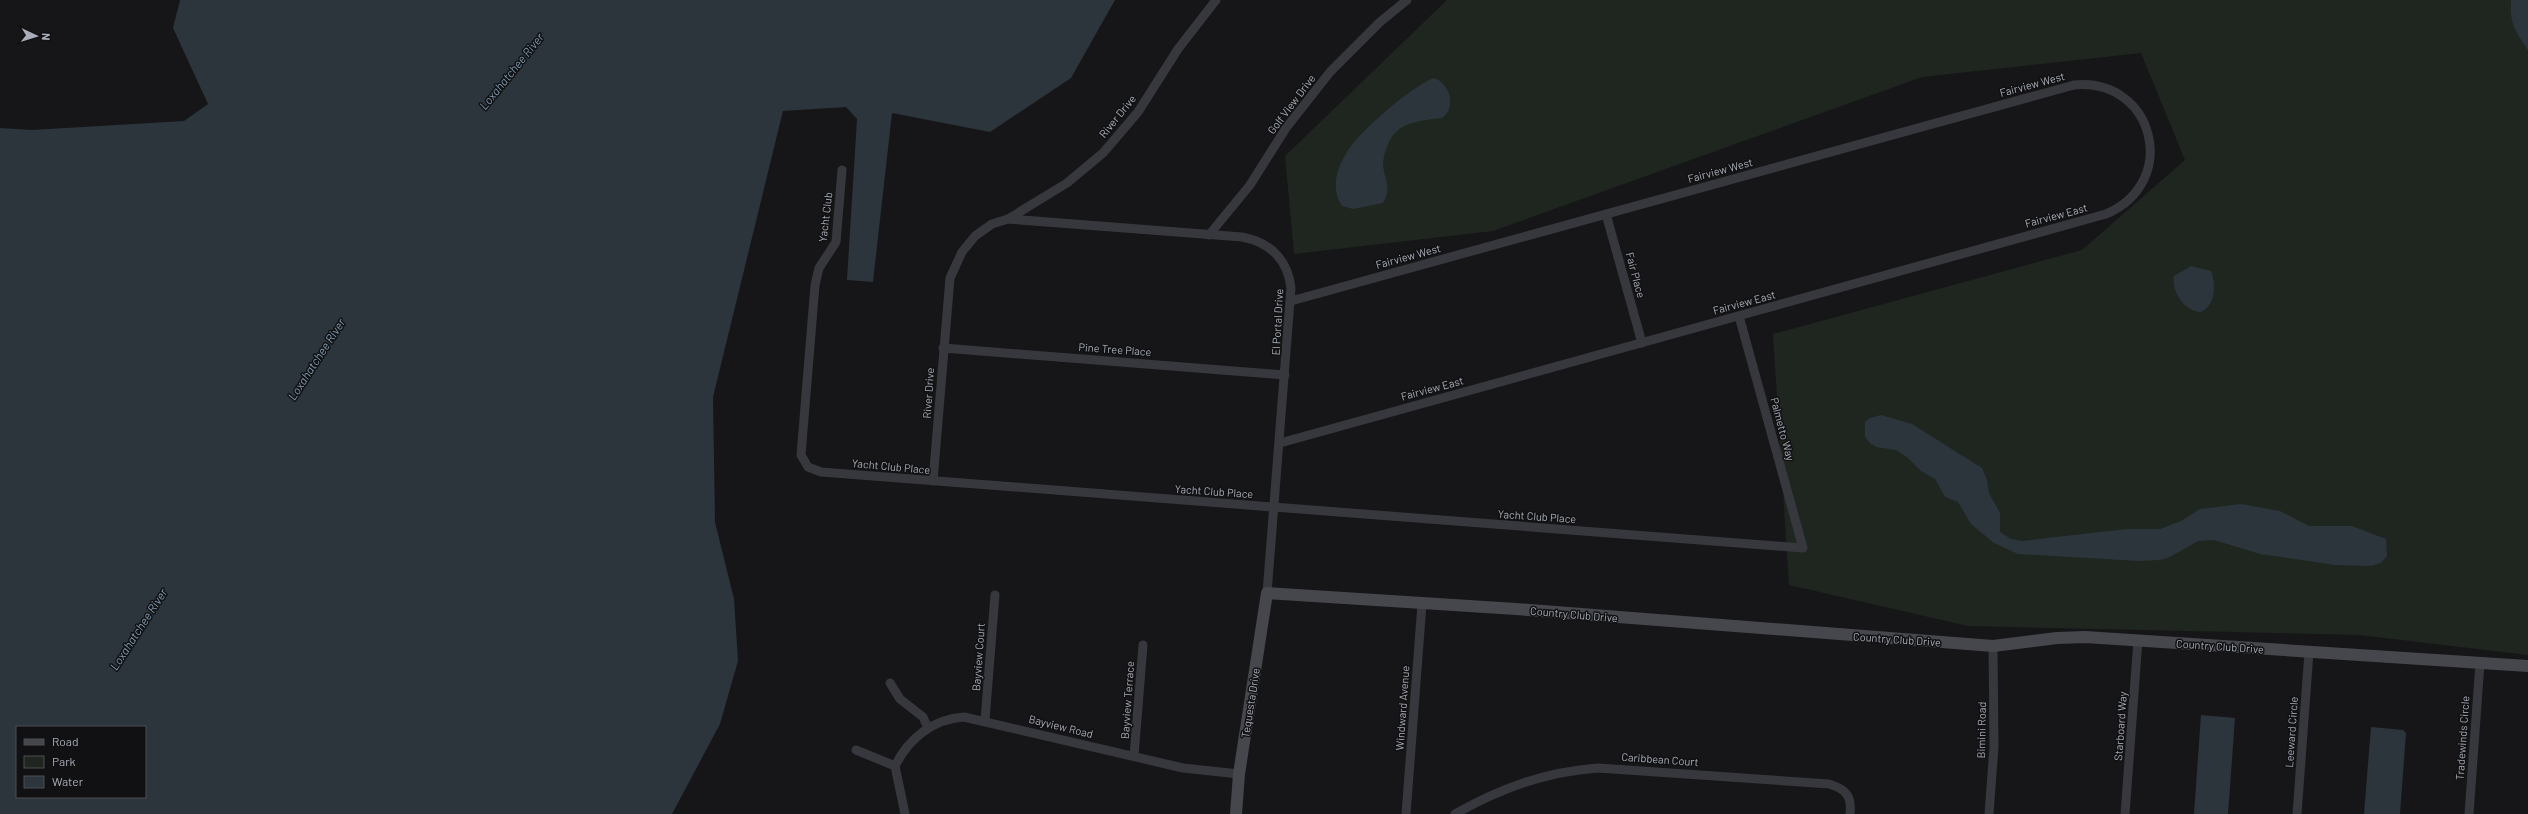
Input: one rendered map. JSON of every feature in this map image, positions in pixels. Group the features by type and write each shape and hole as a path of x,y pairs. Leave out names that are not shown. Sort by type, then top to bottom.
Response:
{"street":[{"name":"River Drive","path":"1008,219 1067,183 1103,153 1138,112 1178,50 1216,0"},
{"name":"Golf View Drive","path":"1209,235 1250,185 1286,128 1330,72 1369,32 1407,0"},
{"name":"Fairview West","path":"1291,301 2074,85 2097,86 2118,94 2131,103 2144,122"},
{"name":"Fairview East","path":"1280,443 2113,211 2137,192 2147,173 2150,144 2144,122"},
{"name":"Yacht Club","path":"815,285 819,268 836,242 842,170"},
{"name":"Fair Place","path":"1606,214 1642,343"},
{"name":"El Portal Drive","path":"970,241 992,224 1008,219 1209,235 1250,239 1269,247 1287,268 1291,281 1291,301 1267,593"},
{"name":"River Drive","path":"933,481 950,278 962,252 970,241"},
{"name":"Yacht Club Place","path":"815,285 801,455 803,461 814,471 1803,548"},
{"name":"Palmetto Way","path":"1739,316 1803,548"},
{"name":"Pine Tree Place","path":"944,348 1285,375"},
{"name":"Country Club Drive","path":"1267,593 1992,646 2057,638 2138,640 2528,666"},
{"name":"Tequesta Drive","path":"1236,814 1239,774 1267,593"},
{"name":"Bayview Court","path":"985,720 995,595"},
{"name":"Windward Avenue","path":"1406,814 1422,604"},
{"name":"Starboard Way","path":"2125,814 2138,640"},
{"name":"Bayview Terrace","path":"1134,756 1143,645"},
{"name":"Bimini Road","path":"1988,814 1994,747 1992,646"},
{"name":"Leeward Circle","path":"2297,814 2309,652"},
{"name":"Tradewinds Circle","path":"2469,814 2480,663"},
{"path":"890,683 900,699 923,717 928,728"},
{"name":"Bayview Road","path":"896,766 902,753 928,728 956,717 985,720 1183,768 1239,774"},
{"path":"856,750 896,766 905,814"},
{"name":"Caribbean Court","path":"1455,814 1484,798 1526,780 1565,771 1598,768 1829,784 1843,788 1847,794 1850,814"}],"green space":[{"path":"1447,0 2528,0 2528,655 2359,635 1968,626 1789,585 1773,334 2082,250 2185,160 2141,53 1922,77 1493,231 1294,254 1285,156"}],"water":[{"name":"Loxahatchee River","path":"180,0 1115,0 1071,78 990,132 892,113 873,282 847,280 857,119 846,107 783,111 713,397 715,522 734,599 738,661 720,724 672,814 0,814 0,128 32,130 184,121 208,104 173,28"},
{"path":"2511,0 2528,0 2528,50 2514,27 2511,15"},
{"path":"1434,78 1440,81 1448,90 1450,102 1447,114 1442,118 1425,120 1402,127 1391,138 1383,160 1387,193 1383,203 1353,209 1342,206 1337,193 1337,173 1352,145 1361,134 1399,100"},
{"path":"2191,266 2211,271 2213,276 2214,288 2212,300 2205,309 2200,312 2194,311 2184,304 2175,288 2174,276"},
{"path":"1881,415 1912,424 1982,468 1987,480 1989,493 2000,513 2000,532 2011,539 2022,541 2127,529 2160,529 2181,521 2200,509 2241,504 2280,511 2309,526 2352,526 2386,539 2387,556 2381,563 2371,566 2335,565 2260,554 2214,540 2198,541 2170,557 2160,560 2139,561 2018,554 1994,543 1971,524 1958,502 1945,497 1935,479 1921,471 1907,457 1896,450 1876,447 1870,443 1865,437 1865,422 1870,418"},
{"path":"2201,715 2235,718 2228,814 2194,814"},
{"path":"2371,727 2403,730 2406,733 2400,814 2364,814"}]}
